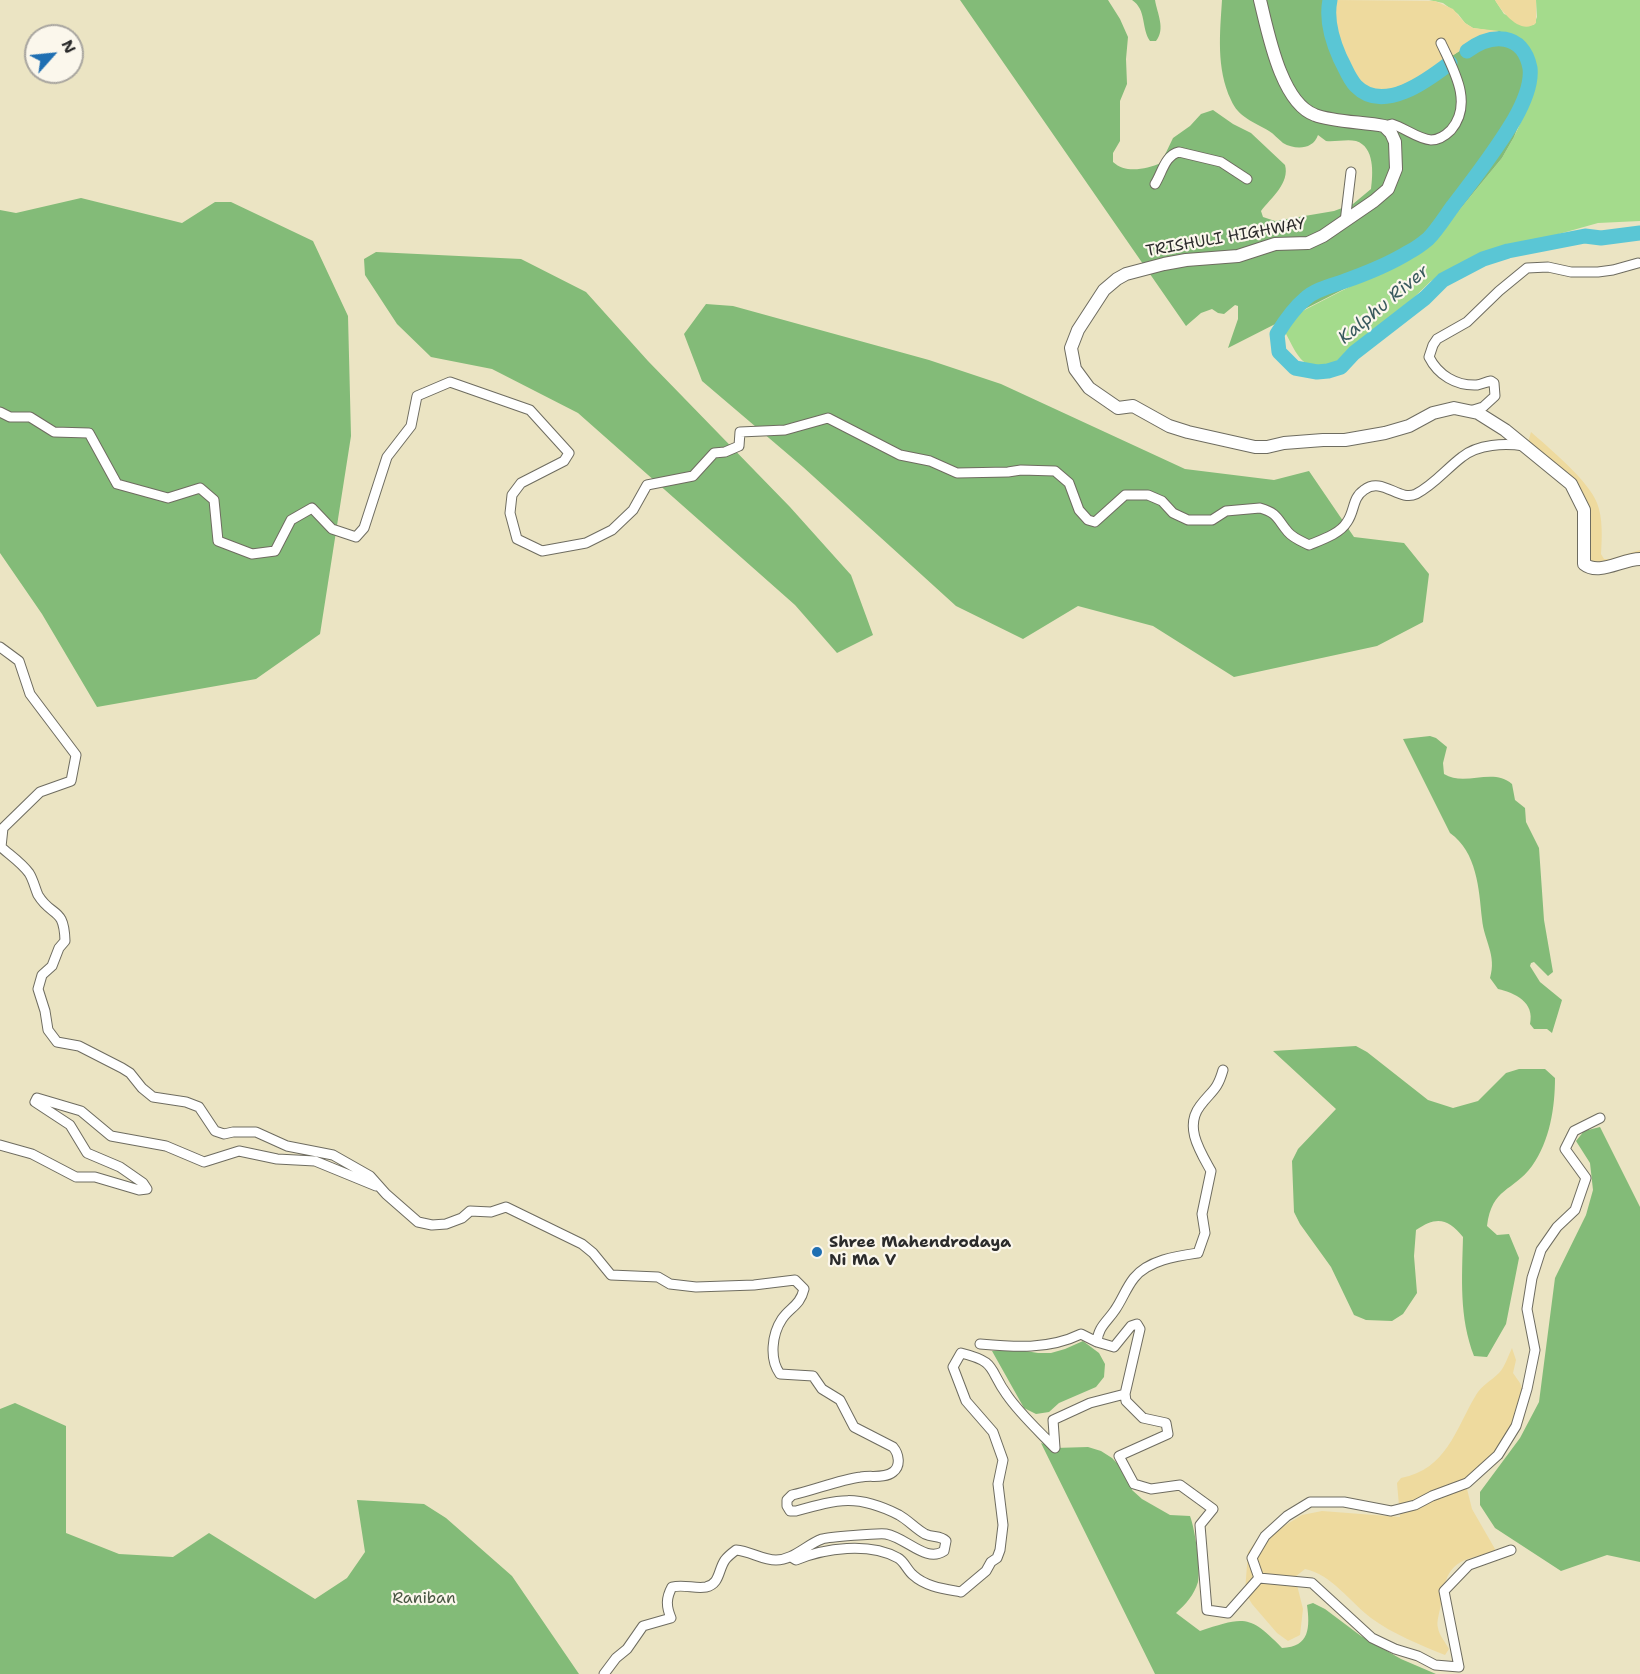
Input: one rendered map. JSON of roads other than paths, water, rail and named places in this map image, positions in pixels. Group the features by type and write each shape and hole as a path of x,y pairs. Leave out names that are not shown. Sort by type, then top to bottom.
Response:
{"street":[{"path":"1260,0 1286,85 1300,106 1315,116 1384,126 1392,124 1429,140 1436,140 1445,135 1458,119 1462,97 1454,71 1441,43"},
{"name":"TRISHULI HIGHWAY","path":"1384,126 1391,132 1395,142 1396,169 1388,189 1345,222 1308,243 1275,244 1238,256 1164,264 1126,274 1117,279 1104,290 1078,330 1071,348 1075,369 1089,388 1118,408 1133,406 1169,426 1263,448 1284,443 1345,440 1386,433 1410,426 1433,413 1447,409 1470,411 1489,419 1563,477 1581,501 1585,525 1582,555 1584,564 1588,568 1599,569 1628,559 1640,559"},
{"path":"1155,184 1168,158 1179,152 1221,162 1247,179"},
{"path":"1345,222 1351,172"},
{"path":"1470,411 1490,402 1495,396 1494,383 1491,381 1478,385 1468,384 1442,374 1429,357 1437,339 1467,322 1527,268 1548,267 1571,272 1598,272 1638,263"},
{"path":"0,412 10,417 30,417 54,432 89,433 117,484 168,498 200,488 214,500 218,541 252,554 275,550 291,520 312,508 333,529 356,537 364,528 387,457 411,426 417,396 450,382 530,410 569,453 564,461 521,483 512,495 510,513 517,539 542,551 586,543 612,530 633,510 647,485 693,476 714,453 725,452 739,446 740,432 785,430 828,418 900,455 930,461 957,473 1055,471 1069,483 1078,510 1088,520 1095,522 1125,495 1148,495 1162,501 1173,513 1188,520 1212,520 1226,511 1260,508 1275,513 1295,538 1309,545 1326,538 1347,523 1354,501 1365,489 1372,486 1389,488 1401,495 1410,496 1438,480 1470,452 1500,445 1524,446"},
{"path":"0,647 19,661 30,694 76,755 71,781 40,792 3,828 1,847 29,873 38,895 59,914 65,927 65,942 59,948 52,966 42,975 38,989 48,1030 57,1042 79,1046 122,1068 130,1073 153,1097 186,1102 200,1107 215,1131 224,1134 256,1132 287,1146 333,1155 370,1176 418,1222 432,1225 446,1224 462,1218 470,1211 491,1212 506,1207 582,1244 593,1253 611,1275 658,1277 670,1284 696,1287 754,1285 795,1280 804,1289 802,1298 783,1318 776,1331 773,1345 776,1368 780,1374 813,1376 822,1389 840,1400 854,1427 893,1447 898,1452 899,1460 897,1468 892,1473 860,1477 792,1495 787,1500 787,1506 790,1511 796,1511 844,1499 862,1502 900,1516 925,1534 941,1536 946,1540 947,1547 938,1556 929,1556 900,1539 887,1534 875,1533 824,1538 791,1557 777,1560 736,1550 725,1559 717,1581 713,1584 704,1587 681,1585 672,1587 667,1595 667,1610 671,1618 644,1626 604,1674"},
{"path":"1097,1342 1098,1330 1114,1311 1135,1276 1151,1265 1174,1256 1198,1253 1205,1233 1202,1214 1211,1171 1196,1144 1192,1119 1218,1087 1222,1070"},
{"path":"0,1145 32,1154 76,1177 95,1177 139,1190 147,1189 143,1183 120,1167 87,1153 70,1125 35,1102 37,1098 81,1111 111,1136 166,1146 204,1162 239,1151 277,1159 315,1161 380,1188"},
{"path":"1259,1578 1252,1558 1264,1536 1287,1516 1310,1502 1344,1502 1391,1511 1415,1505 1467,1483 1498,1455 1516,1426 1535,1350 1527,1309 1532,1278 1541,1250 1557,1227 1575,1210 1586,1178 1565,1149 1574,1131 1600,1118"},
{"path":"980,1344 1035,1347 1066,1341 1081,1334 1114,1347 1131,1326 1137,1324 1140,1329 1125,1394 1126,1401 1143,1418 1166,1423 1168,1434 1119,1456 1134,1484 1151,1489 1180,1485 1213,1509 1200,1525 1207,1610 1228,1613 1259,1578"},
{"path":"791,1557 796,1560 833,1551 872,1550 899,1558 913,1576 935,1587 962,1592 997,1558 1004,1525 998,1484 1003,1460 993,1432 966,1401 953,1367 961,1353 980,1358 995,1371 1006,1395 1055,1448 1053,1420 1090,1403 1125,1394"},
{"path":"1259,1578 1312,1583 1372,1638 1435,1665 1459,1667 1444,1591 1469,1565 1511,1550"}],"waterway":[{"name":"Kalphu River","path":"1330,0 1329,22 1337,51 1351,80 1367,94 1379,97 1392,96 1418,85 1450,63"},
{"name":"Kalphu River","path":"1467,51 1486,41 1505,39 1521,48 1526,56 1530,68 1528,88 1507,131 1428,239 1385,265 1309,296 1293,311 1277,334 1279,352 1295,368 1317,372 1341,367 1354,353 1425,298 1443,280 1483,259 1508,251 1585,236 1601,238 1640,233"}],"place":[{"name":"Shree Mahendrodaya Ni Ma V","path":"817,1252"}],"park label":[{"name":"Raniban","path":"424,1599"}]}
